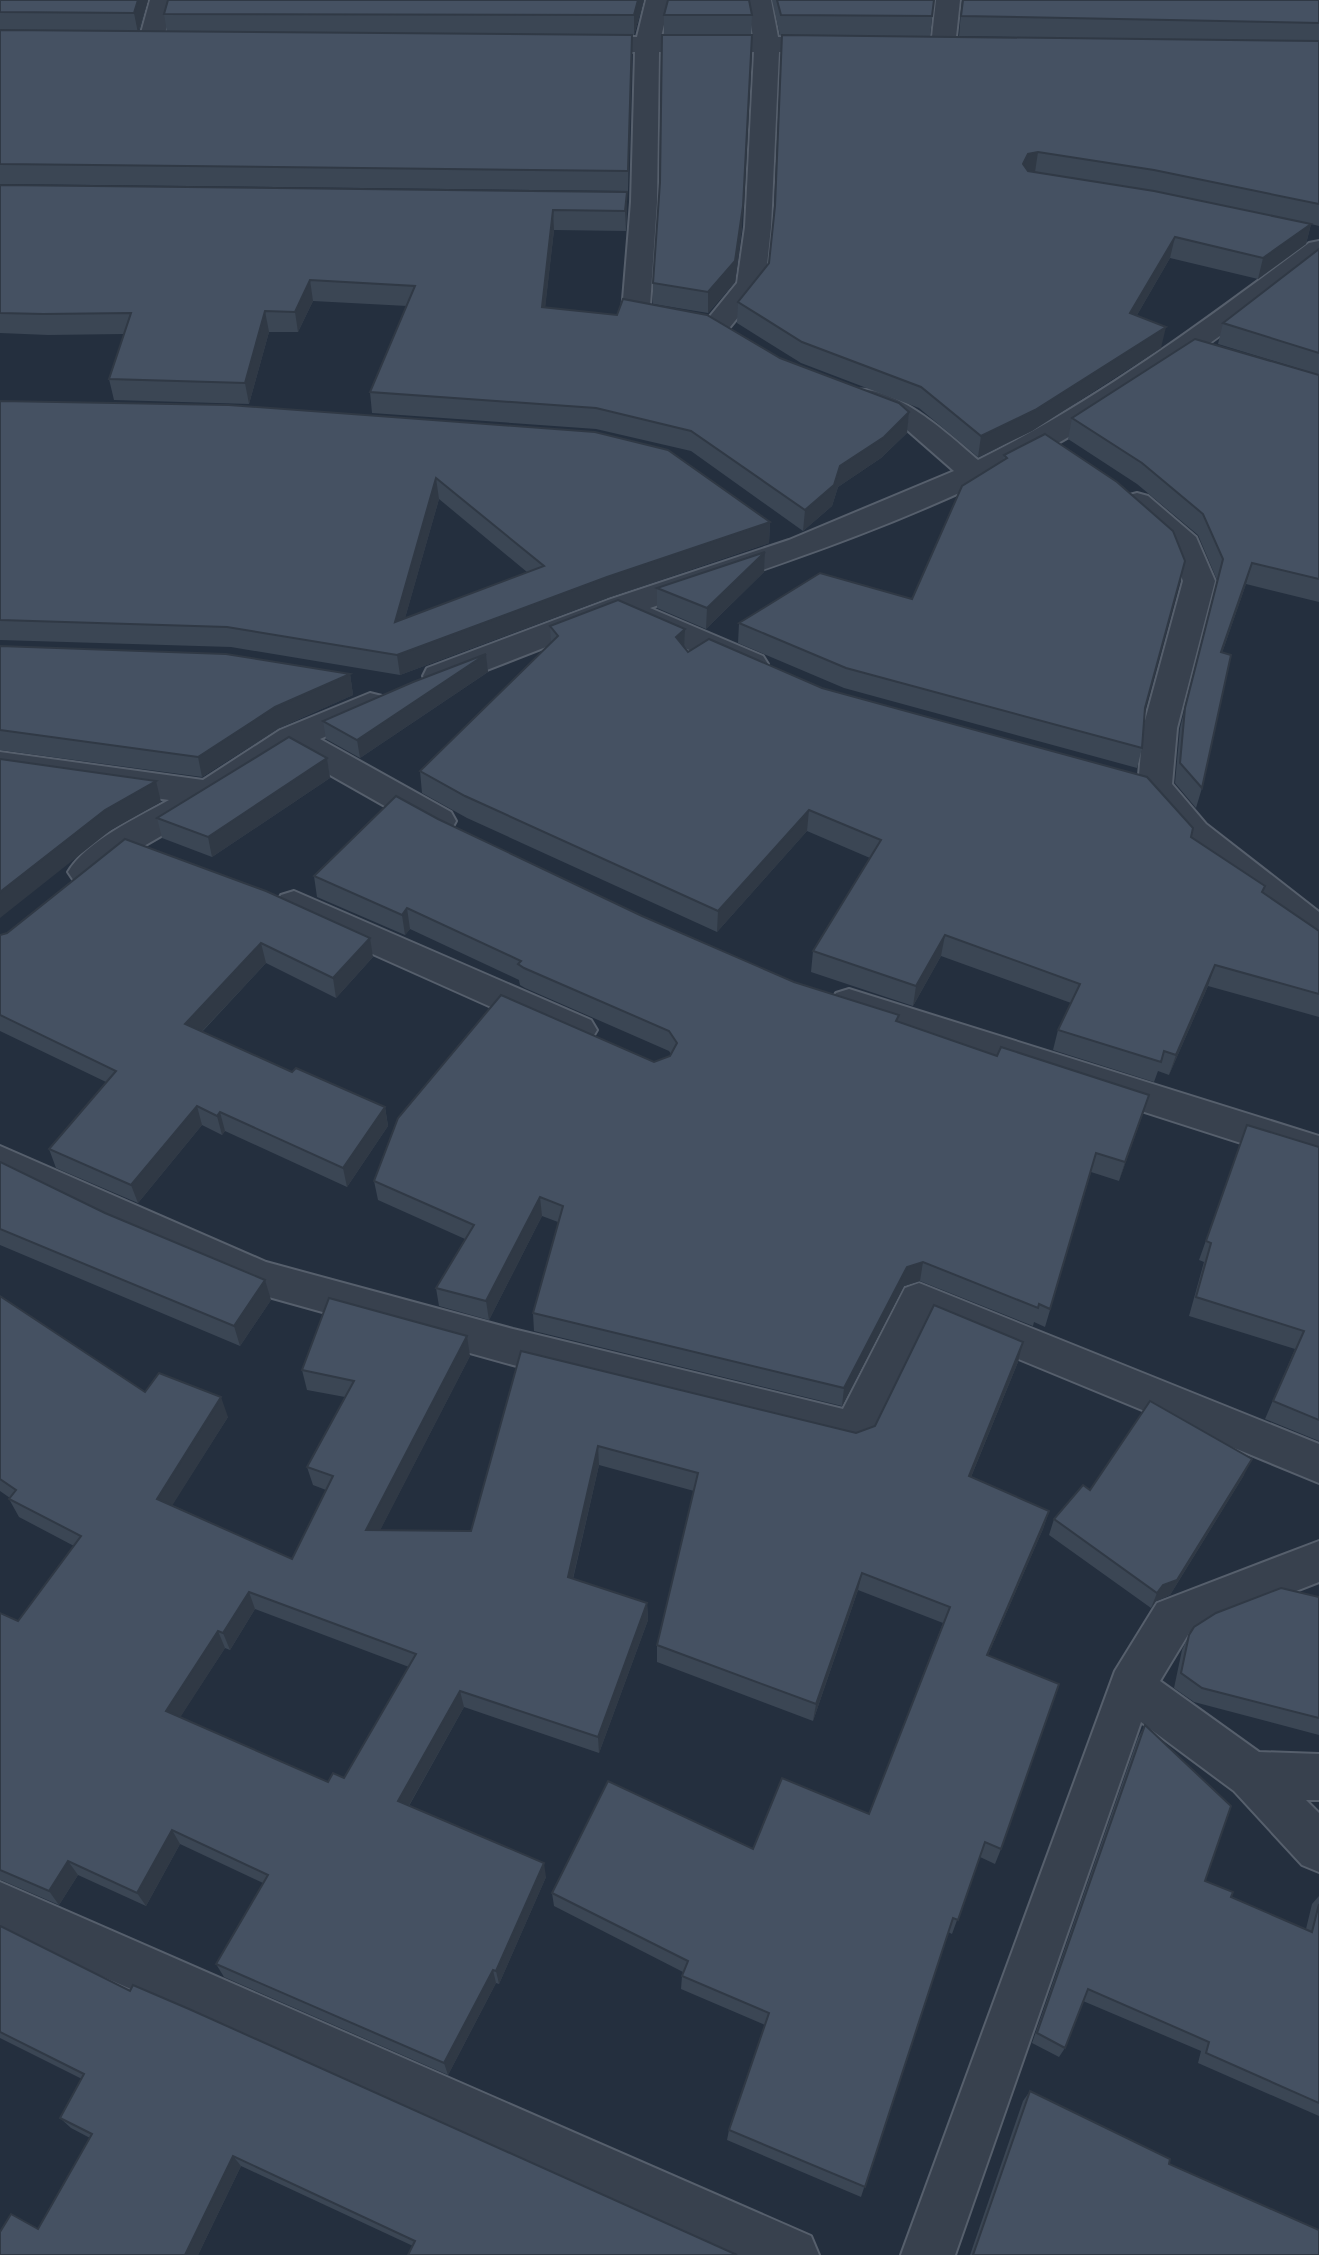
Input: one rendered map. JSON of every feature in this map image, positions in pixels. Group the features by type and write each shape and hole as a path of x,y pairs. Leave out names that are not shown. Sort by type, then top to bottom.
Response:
{"street":[{"path":"150,44 162,0"},
{"path":"658,0 647,44 631,202 636,312 727,332 751,284 758,227 767,45 759,0"},
{"path":"943,46 948,0"},
{"path":"122,44 177,44"},
{"path":"550,44 862,46"},
{"path":"916,46 971,46"},
{"path":"1293,230 1319,236"},
{"path":"414,685 619,607 800,547 975,473 1043,439 1202,350 1319,249"},
{"path":"837,389 908,416 975,473"},
{"path":"1043,439 1074,460"},
{"path":"1115,486 1185,544 1199,581 1160,728 1142,783 1194,833 1319,932"},
{"path":"767,523 800,547"},
{"path":"619,607 783,678"},
{"path":"62,891 125,841 208,793 292,738 401,690 349,681"},
{"path":"292,738 467,835"},
{"path":"0,764 208,793"},
{"path":"125,841 162,855"},
{"path":"260,891 607,1042"},
{"path":"821,994 1319,1152"},
{"path":"0,1162 258,1277 513,1347 854,1431 919,1300 1319,1464"},
{"path":"929,2255 1131,1687 1173,1618 1319,1561"},
{"path":"1131,1687 1251,1775 1319,1848"},
{"path":"1251,1775 1319,1777"},
{"path":"0,1906 792,2255"}],"building":[{"path":"0,0 138,0 134,13 0,12"},
{"path":"168,0 638,0 634,15 164,14"},
{"path":"668,0 749,0 752,15 664,15"},
{"path":"777,0 934,0 932,16 781,15"},
{"path":"963,0 1319,0 1319,23 961,16"},
{"path":"0,30 632,35 628,171 0,164"},
{"path":"662,35 752,35 743,206 735,261 708,292 653,283 660,182"},
{"path":"782,35 1319,41 1319,204 1154,170 1038,152 1028,154 1023,164 1028,171 1154,191 1311,224 1263,258 1175,237 1130,313 1166,327 1035,410 981,436 921,387 802,342 738,302 769,263 775,206"},
{"path":"0,185 627,192 625,211 553,210 542,307 617,315 623,299 707,315 780,358 899,403 909,412 884,437 840,466 834,485 805,510 691,431 596,408 370,392 415,286 310,280 295,312 265,311 245,383 109,379 131,313 0,313"},
{"path":"1319,249 1319,353 1223,323"},
{"path":"1195,339 1319,375 1319,579 1252,563 1221,652 1231,655 1202,788 1180,763 1185,708 1223,559 1203,514 1142,463 1072,418"},
{"path":"0,401 229,405 595,432 668,450 770,522 607,577 397,655 227,627 0,620","holes":["436,478 544,566 395,622"]},
{"path":"1045,434 1117,482 1173,531 1185,561 1145,708 1142,748 846,668 739,623 820,573 912,599 962,486 1007,458 1004,455"},
{"path":"765,552 707,608 657,588"},
{"path":"618,600 685,629 676,637 688,652 709,639 822,688 1147,777 1193,828 1191,837 1265,886 1262,892 1319,931 1319,994 1215,965 1176,1055 1164,1051 1161,1062 1058,1030 1080,984 945,935 916,986 813,951 881,840 809,810 718,911 465,796 420,771 558,636 550,626"},
{"path":"0,646 226,654 350,674 275,707 198,757 0,730"},
{"path":"486,654 357,740 323,721 413,682"},
{"path":"289,737 327,758 208,837 157,818"},
{"path":"0,759 156,781 105,810 0,892"},
{"path":"396,796 438,819 642,916 794,982 899,1015 896,1021 997,1056 1001,1047 1149,1095 1125,1162 1096,1153 1050,1309 1039,1304 1038,1308 923,1262 907,1267 844,1388 533,1313 563,1206 540,1197 486,1301 436,1288 474,1225 374,1181 398,1118 501,995 654,1062 670,1056 677,1043 669,1031 524,968 518,964 521,961 407,908 402,915 314,876"},
{"path":"125,839 266,891 370,938 333,978 261,943 185,1024 292,1072 296,1068 385,1107 343,1168 220,1112 217,1116 197,1106 131,1185 49,1149 116,1071 0,1015 0,935 7,933"},
{"path":"1247,1125 1319,1147 1319,1420 1273,1401 1304,1331 1196,1297 1211,1243 1206,1241"},
{"path":"0,1162 105,1213 265,1280 234,1326 0,1229"},
{"path":"0,1296 145,1392 159,1373 221,1397 157,1499 292,1559 333,1476 307,1467 354,1381 302,1370 329,1298 467,1336 366,1530 471,1531 521,1351 856,1433 875,1426 934,1305 1023,1342 969,1476 1049,1511 987,1655 1059,1684 1001,1849 985,1842 958,1920 953,1918 865,2187 729,2130 769,2013 682,1976 688,1961 552,1893 608,1781 753,1849 782,1778 869,1814 950,1607 862,1573 816,1704 657,1645 698,1473 598,1446 568,1577 647,1603 598,1737 460,1691 398,1801 544,1863 496,1971 493,1970 444,2063 216,1964 268,1875 172,1830 137,1893 68,1861 49,1891 0,1870 0,1613 18,1621 81,1536 9,1499 16,1490 0,1479","holes":["249,1592 416,1654 344,1778 333,1773 328,1782 166,1711 218,1631 223,1633"]},
{"path":"1150,1401 1252,1459 1177,1580 1163,1585 1157,1593 1054,1519 1083,1485 1090,1490"},
{"path":"1281,1588 1319,1597 1319,1718 1202,1688 1181,1673 1189,1635 1194,1627 1216,1613"},
{"path":"1145,1725 1231,1806 1205,1881 1233,1892 1231,1897 1312,1932 1319,1904 1319,2103 1206,2053 1209,2042 1088,1989 1065,2048 1037,2033"},
{"path":"0,1926 130,1991 133,1985 189,2009 737,2255 408,2255 415,2241 233,2156 185,2255 0,2255 0,2232 11,2214 38,2229 92,2134 60,2118 84,2074 0,2032"},
{"path":"1030,2091 1170,2159 1169,2164 1319,2230 1319,2255 973,2255"}]}
